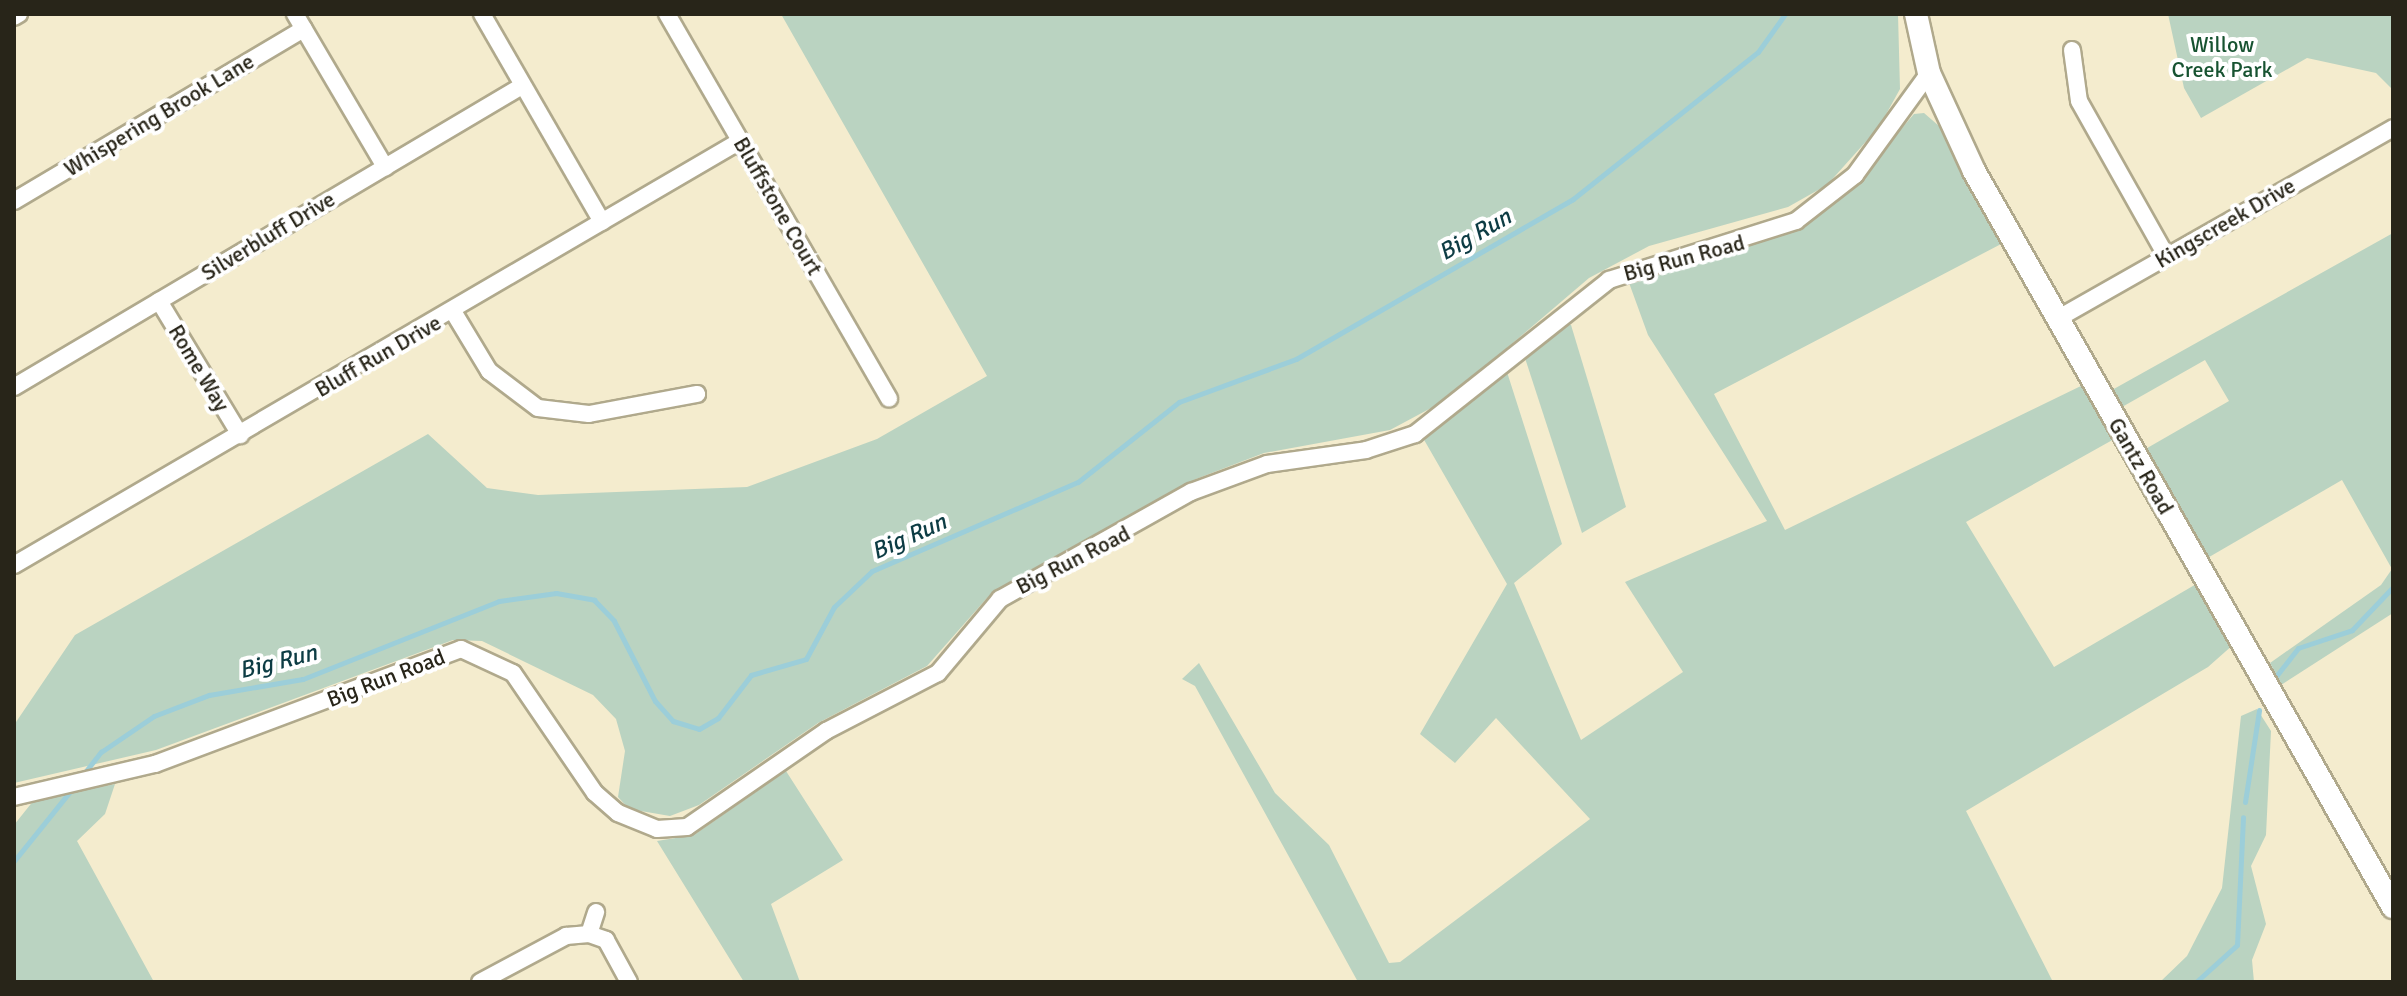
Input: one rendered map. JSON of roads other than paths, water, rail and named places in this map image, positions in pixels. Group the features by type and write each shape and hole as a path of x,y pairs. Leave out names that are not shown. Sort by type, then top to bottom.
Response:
{"main road":[{"name":"Gantz Road","path":"1916,14 1929,73 2057,319 2393,907"}],"street":[{"path":"295,14 385,167"},
{"path":"482,14 602,222"},
{"name":"Bluffstone Court","path":"667,14 889,399"},
{"name":"Whispering Brook Lane","path":"14,201 304,29"},
{"path":"2072,50 2079,101 2167,257"},
{"name":"Big Run Road","path":"14,797 117,772 263,727 461,649 513,673 595,793 618,813 657,829 687,827 826,731 938,673 1000,599 1191,492 1267,464 1392,444 1455,408 1609,280 1796,221 1855,175 1929,73"},
{"name":"Silverbluff Drive","path":"14,387 522,86"},
{"name":"Kingscreek Drive","path":"2057,319 2393,128"},
{"name":"Bluff Run Drive","path":"14,565 454,313 740,141"},
{"name":"Rome Way","path":"159,301 240,435"},
{"path":"454,313 489,371 538,408 589,414 697,394"},
{"path":"589,934 596,912"},
{"path":"480,982 566,936 589,934 606,940 629,982"}],"waterway":[{"name":"Big Run","path":"82,776 101,752 154,716 209,695 303,679 499,601 556,593 594,600 614,621 655,701 673,721 699,729 718,718 751,675 806,659 834,607 872,571 1078,482 1179,402 1296,359 1573,199 1758,52 1785,14"},
{"path":"2277,675 2298,648 2352,630 2393,587"},
{"path":"2245,802 2259,710"},
{"name":"Big Run","path":"14,861 71,790"},
{"path":"2196,982 2237,945 2243,817"}],"park label":[{"name":"Willow Creek Park","path":"2222,56"}]}
